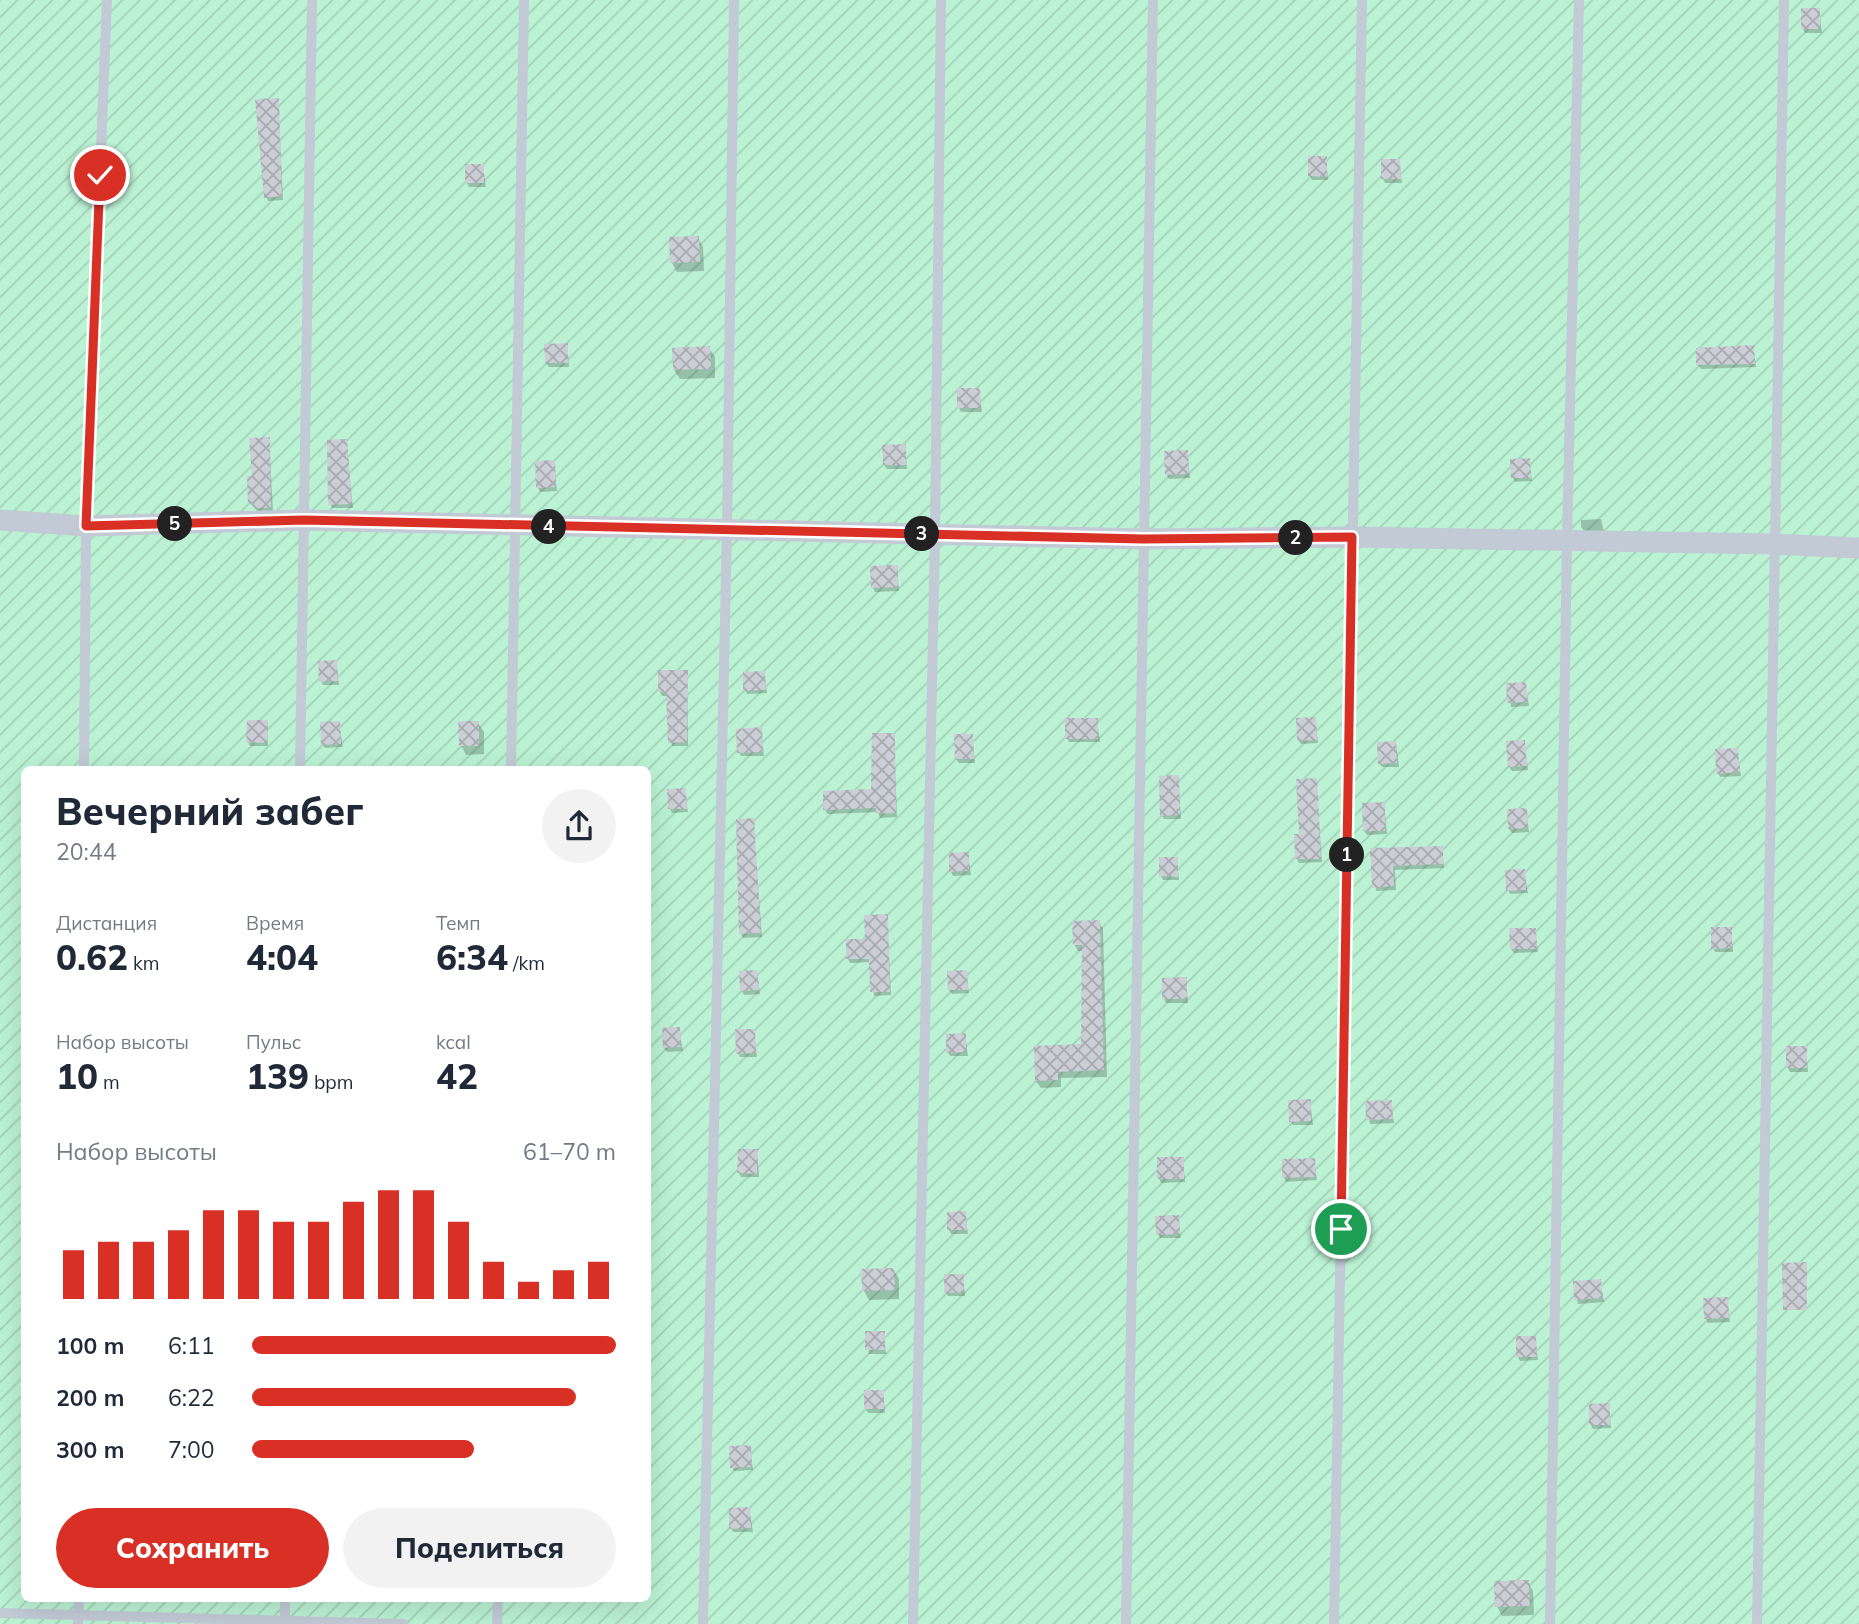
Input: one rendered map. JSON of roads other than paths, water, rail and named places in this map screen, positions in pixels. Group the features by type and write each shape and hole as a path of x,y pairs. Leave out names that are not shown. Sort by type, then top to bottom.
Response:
{"street":[{"path":"0,520 86,526 304,520 1143,539 1352,537 1774,544 1859,548"}],"lane":[{"path":"84,766 86,526 107,0"},
{"path":"300,766 312,0"},
{"path":"511,766 524,0"},
{"path":"704,1624 727,531 734,0"},
{"path":"913,1624 935,535 940,0"},
{"path":"1126,1624 1153,0"},
{"path":"1334,1624 1362,0"},
{"path":"1550,1624 1567,541 1579,0"},
{"path":"1757,1624 1784,0"},
{"path":"78,1620 79,1602"},
{"path":"285,1602 285,1622"},
{"path":"497,1624 498,1602"},
{"path":"0,1613 78,1620 403,1624"}]}
